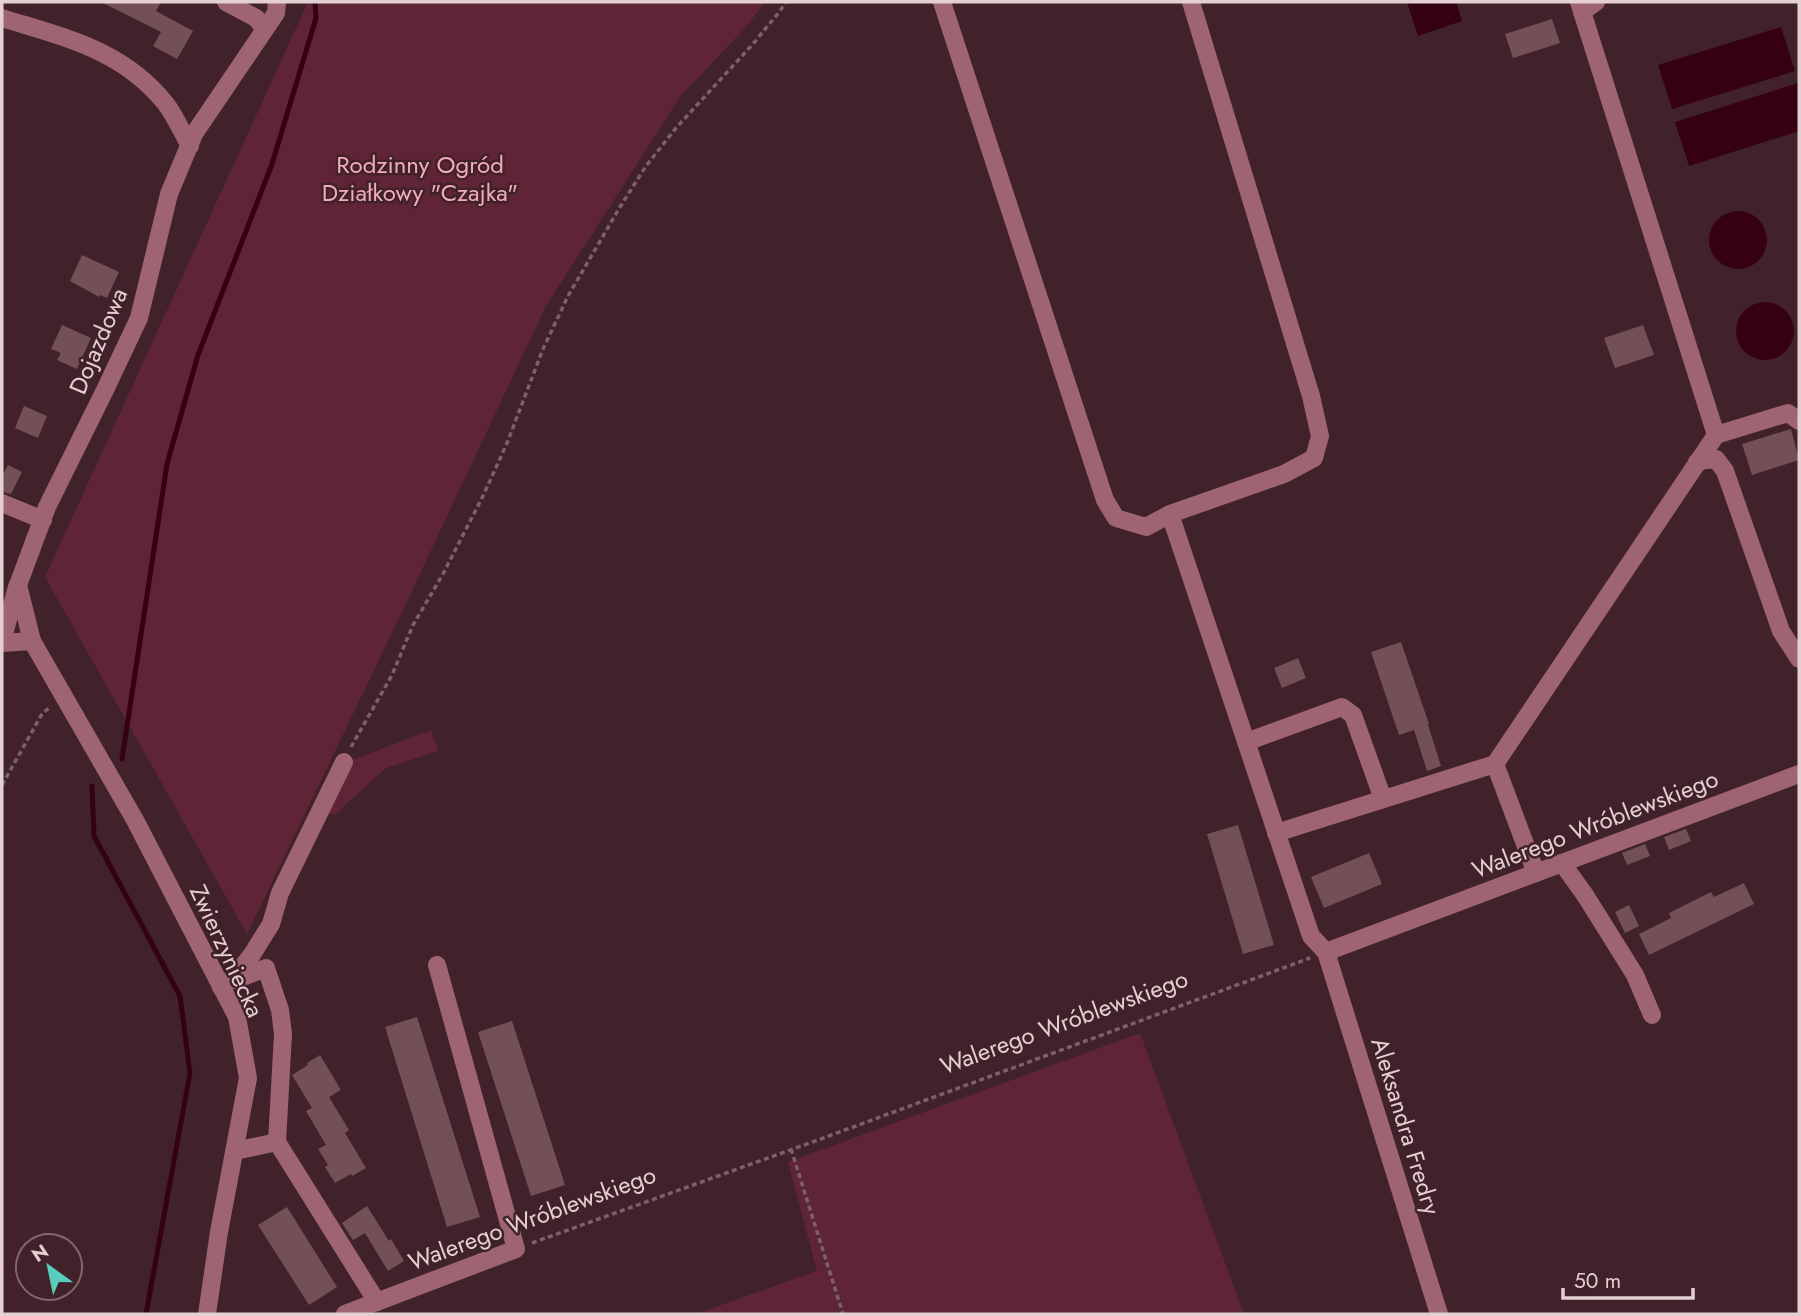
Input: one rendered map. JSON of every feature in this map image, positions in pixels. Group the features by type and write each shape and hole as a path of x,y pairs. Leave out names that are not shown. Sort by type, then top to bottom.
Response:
{"street":[{"path":"226,2 256,18 265,29"},
{"name":"Dojazdowa","path":"2,642 18,585 43,520 139,318 169,194 194,134 276,13 277,2"},
{"path":"942,2 1105,500 1116,517 1146,527 1170,514 1284,474 1314,458 1320,436 1311,396 1191,2"},
{"path":"1585,5 1716,435"},
{"path":"2,18 87,45 121,62 147,82 167,106 190,146"},
{"path":"1276,833 1495,764 1716,435 1788,413 1799,421"},
{"path":"1697,463 1716,459 1725,471 1782,631 1799,659"},
{"path":"2,503 43,520"},
{"name":"Aleksandra Fredry","path":"1170,514 1311,936 1326,951 1439,1314"},
{"path":"2,642 32,641 18,585"},
{"name":"Zwierzyniecka","path":"32,641 135,820 237,1017 248,1078 219,1232 207,1314"},
{"path":"1246,742 1342,708 1353,715 1383,799"},
{"path":"222,987 235,977 271,924 280,893 344,762"},
{"path":"1495,764 1536,873"},
{"name":"Walerego Wróblewskiego","path":"1326,951 1799,774"},
{"path":"1562,863 1635,975 1652,1015"},
{"path":"437,965 516,1249"},
{"path":"222,987 266,968 280,1010 283,1034 277,1142 377,1302"},
{"path":"235,1151 277,1142"},
{"name":"Walerego Wróblewskiego","path":"345,1314 516,1249"}],"path":[{"path":"344,762 391,675 413,625 484,494 543,349 568,296 646,166 676,128 752,46 786,2"},
{"path":"2,785 41,714 64,697"},
{"name":"Walerego Wróblewskiego","path":"516,1249 1326,951"},
{"path":"791,1149 844,1314"}],"green space":[{"name":"Rodzinny Ogród Działkowy \"Czajka\"","path":"308,2 765,2 747,26 680,97 546,306 247,934 45,577"},
{"path":"431,730 438,751 386,768 334,815 326,813 352,760"},
{"path":"1140,1033 1244,1314 696,1314 817,1271 788,1162"}],"shaded area":[{"path":"1407,2 1456,2 1462,21 1418,36"},
{"path":"1781,27 1795,71 1672,109 1658,65"},
{"path":"1798,83 1799,131 1689,166 1675,122"},
{"path":"1732,211 1744,211 1759,219 1767,234 1767,246 1759,261 1744,269 1732,269 1717,261 1709,246 1709,234 1717,219"},
{"path":"1759,302 1771,302 1786,310 1794,325 1794,337 1786,352 1771,360 1759,360 1744,352 1736,337 1736,325 1744,310"}],"building":[{"path":"101,2 161,2 156,11 193,31 177,59 153,46 161,32"},
{"path":"1552,19 1560,43 1513,58 1505,34"},
{"path":"82,255 119,272 107,298 100,295 99,297 70,281"},
{"path":"62,325 91,338 77,369 57,360 61,353 51,349"},
{"path":"1643,325 1654,355 1615,368 1604,338"},
{"path":"24,406 47,416 38,438 15,428"},
{"path":"1791,429 1799,460 1752,475 1742,444"},
{"path":"8,465 22,472 11,494 2,492 2,476"},
{"path":"1401,642 1441,766 1427,771 1414,730 1399,735 1371,652"},
{"path":"1298,658 1306,678 1282,688 1274,668"},
{"path":"1238,825 1274,945 1243,954 1207,834"},
{"path":"1686,829 1691,841 1669,850 1664,837"},
{"path":"1645,844 1650,856 1627,865 1622,853"},
{"path":"1369,853 1382,884 1324,908 1311,877"},
{"path":"1744,883 1754,904 1649,955 1639,934 1671,918 1669,913 1711,892 1714,897"},
{"path":"1629,905 1639,926 1625,933 1615,912"},
{"path":"417,1017 480,1217 447,1227 385,1027"},
{"path":"512,1021 565,1185 531,1196 478,1032"},
{"path":"320,1055 341,1090 329,1097 349,1130 345,1133 366,1168 335,1183 318,1149 326,1145 306,1111 312,1108 292,1075"},
{"path":"367,1206 404,1261 388,1271 365,1233 353,1240 342,1223"},
{"path":"287,1207 337,1287 309,1305 258,1225"}],"waterway":[{"path":"122,759 167,464 198,355 272,164 316,18 315,2"},
{"path":"92,786 94,836 180,996 190,1073 146,1314"}]}
